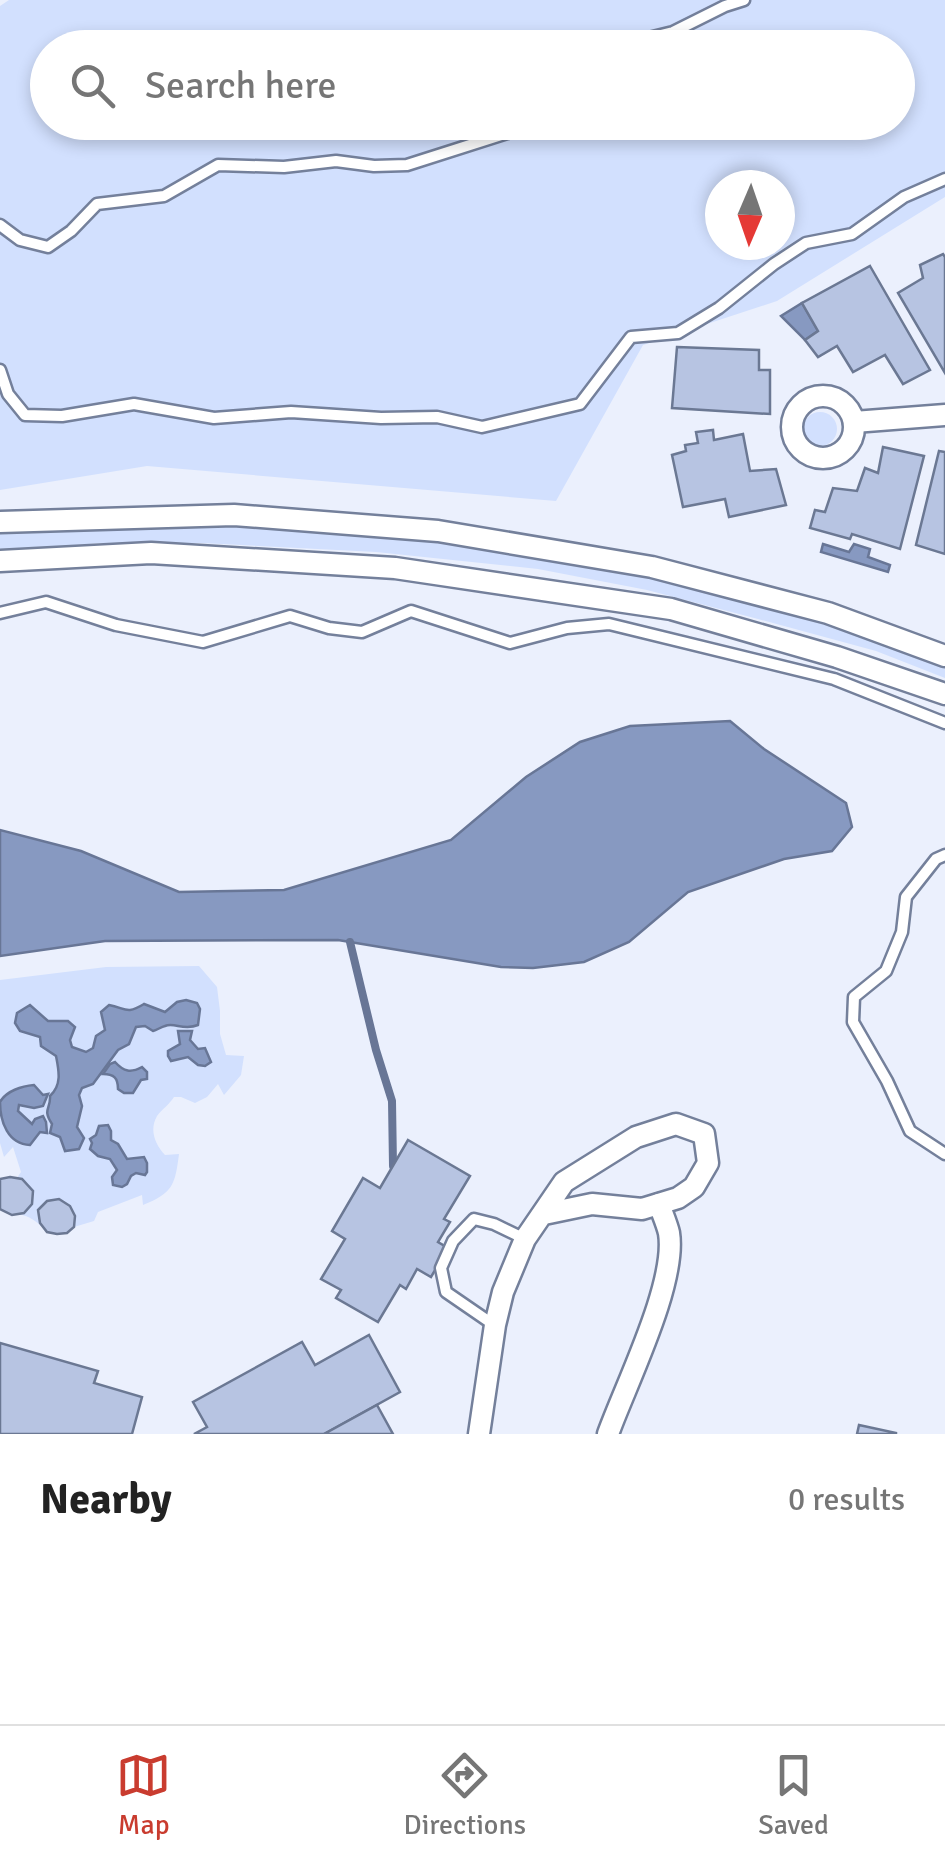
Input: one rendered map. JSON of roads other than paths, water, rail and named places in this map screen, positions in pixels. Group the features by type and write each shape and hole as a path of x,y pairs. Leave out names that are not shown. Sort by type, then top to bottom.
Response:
{"street":[{"path":"854,422 945,415"},
{"path":"0,522 234,515 438,531 652,566 828,612 945,656"},
{"path":"0,561 151,553 395,568 671,610 837,657 945,694"},
{"path":"479,1434 495,1325 504,1292 525,1239 564,1182 636,1137 676,1124 704,1134 708,1163 694,1187 678,1198 642,1209 592,1204 544,1214"},
{"path":"608,1434 657,1307 669,1262 669,1232 658,1204"}],"lane":[{"path":"677,30 744,0"},
{"path":"0,225 20,240 48,246 72,231 97,204 164,196 218,165 284,167 336,161 407,165 485,140"},
{"path":"0,370 8,394 26,415 62,416 134,404 214,418 291,412 437,418 482,427 580,404 631,336 678,334 806,243 852,234 904,197 945,179"},
{"path":"0,613 46,602 116,625 203,642 290,616 329,628 362,632 411,610 510,643 567,628 609,624 834,679 945,723"},
{"path":"945,855 936,859 906,897 902,932 886,971 854,997 854,1022 910,1131 945,1154"},
{"path":"495,1325 446,1292 441,1268 453,1241 474,1220 494,1224 525,1239"}],"waterway":[{"path":"350,942 392,1101 393,1166"}]}
